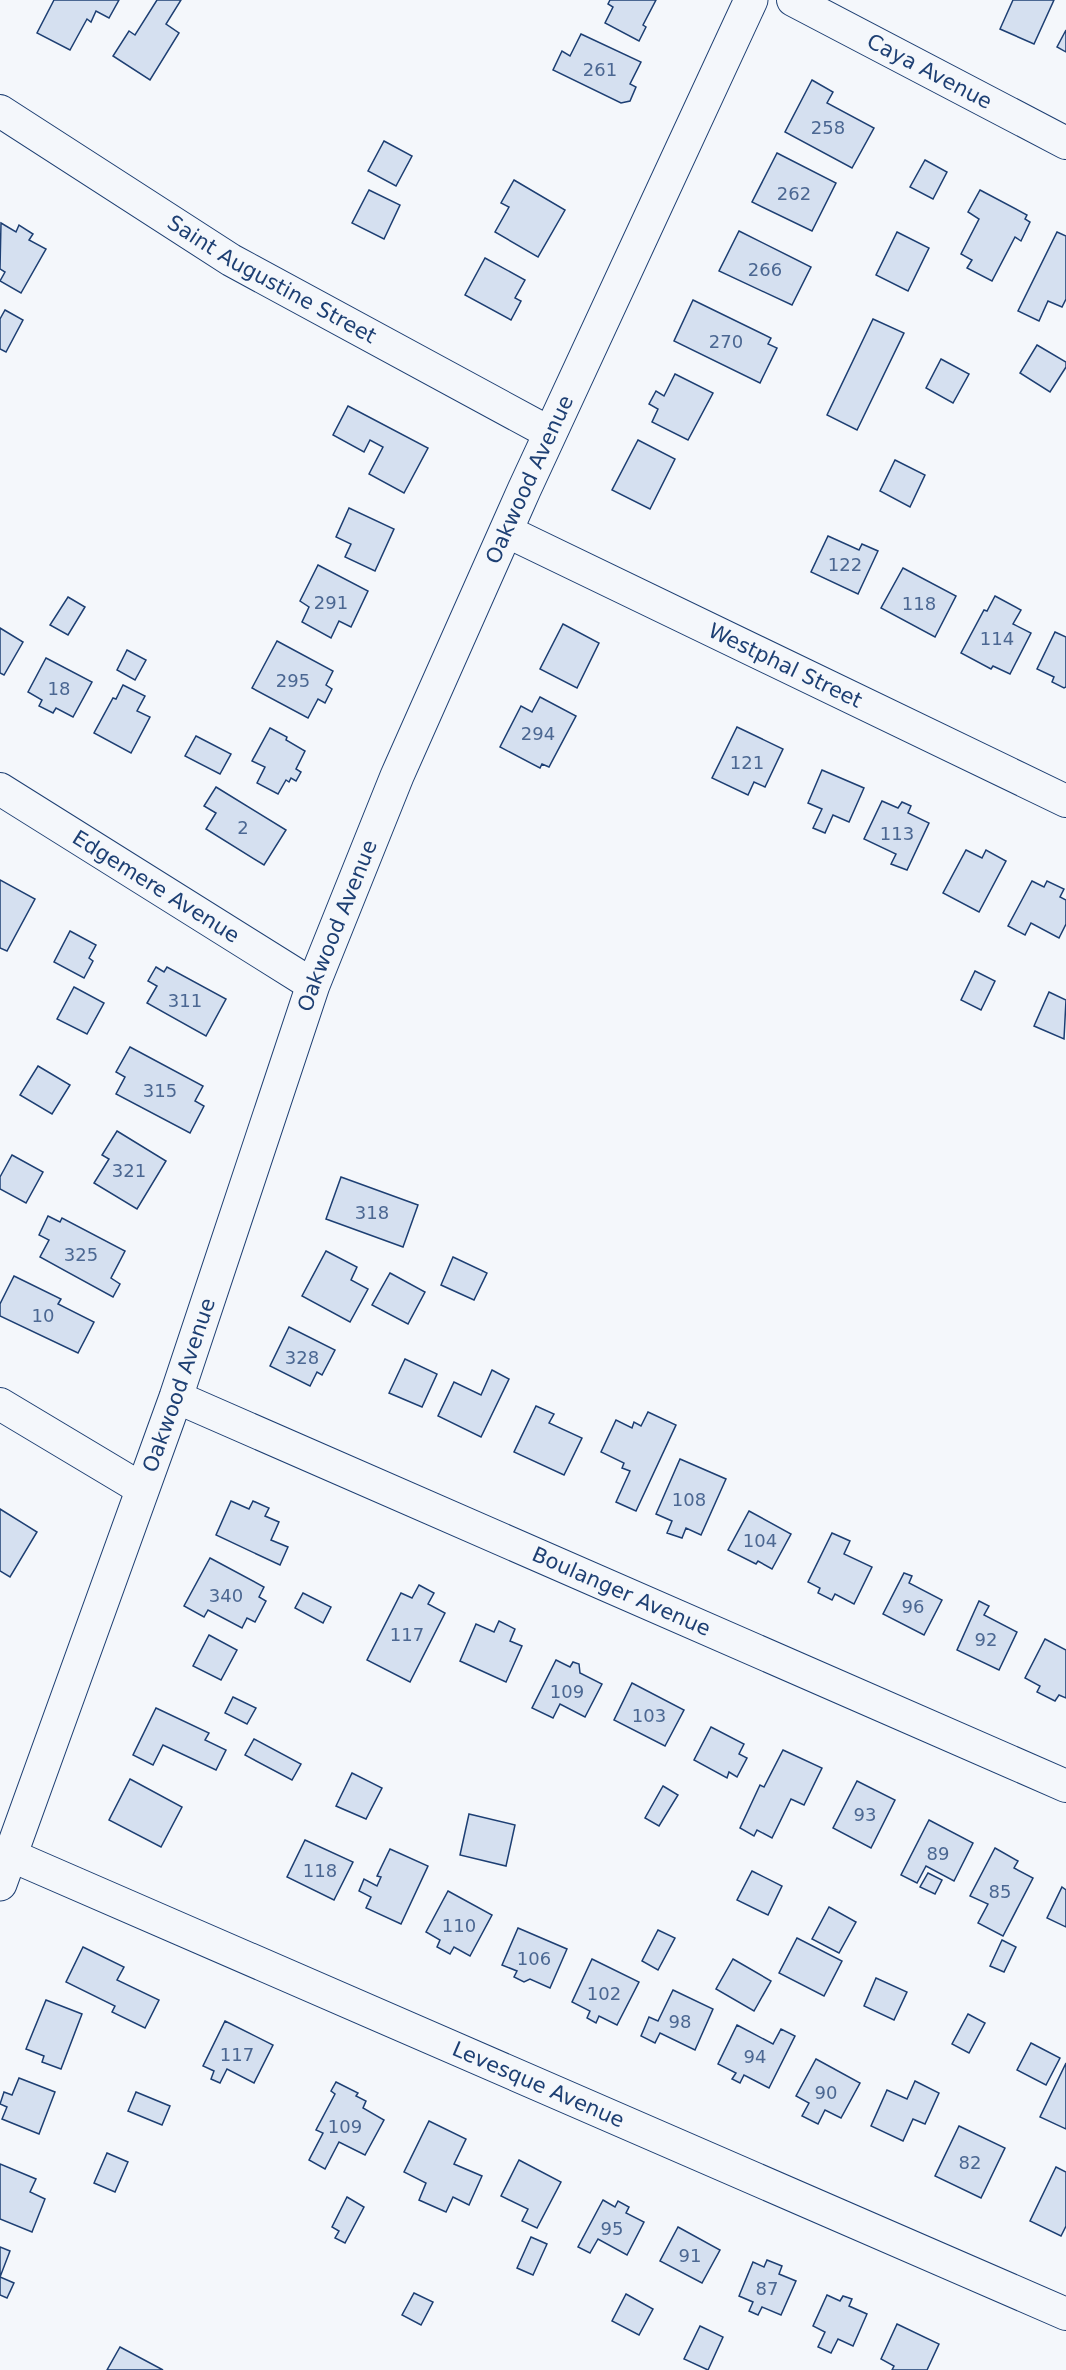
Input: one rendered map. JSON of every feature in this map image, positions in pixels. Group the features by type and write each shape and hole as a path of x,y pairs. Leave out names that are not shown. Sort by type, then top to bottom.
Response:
{"street":[{"name":"Oakwood Avenue","path":"5,1870 176,1396 313,985 397,776 550,434 751,0"},
{"name":"Caya Avenue","path":"793,0 1066,143"},
{"name":"Saint Augustine Street","path":"0,111 231,260 550,434"},
{"name":"Westphal Street","path":"506,531 1066,801"},
{"name":"Edgemere Avenue","path":"0,789 313,985"},
{"name":"Boulanger Avenue","path":"176,1396 1066,1786"},
{"path":"0,1404 142,1489"},
{"name":"Levesque Avenue","path":"5,1870 1066,2314"}],"building":[{"path":"54,0 119,0 109,18 96,11 91,22 87,19 70,50 37,33"},
{"path":"157,0 181,0 166,24 179,33 150,80 113,56 129,31 135,35"},
{"path":"610,0 656,0 643,25 646,27 639,41 605,23 613,7 608,4"},
{"path":"1013,0 1054,0 1034,44 1000,29"},
{"path":"1066,30 1066,52 1057,47"},
{"path":"581,34 641,62 630,84 636,87 630,101 621,103 553,70 562,51 570,56"},
{"path":"812,80 833,92 827,103 874,128 852,168 785,132"},
{"path":"384,141 412,156 396,186 368,171"},
{"path":"777,153 836,183 812,231 752,202"},
{"path":"925,160 947,172 933,199 910,187"},
{"path":"514,180 565,210 538,257 495,232 509,207 501,203"},
{"path":"369,190 400,205 384,239 352,223"},
{"path":"980,190 1027,215 1025,219 1030,222 1021,241 1015,237 992,281 967,268 972,260 961,254 979,219 968,212"},
{"path":"1,223 16,232 19,225 33,234 29,240 46,249 21,293 0,281 5,272 0,269"},
{"path":"739,231 811,267 792,305 719,271"},
{"path":"897,232 929,248 908,291 876,275"},
{"path":"1057,232 1066,236 1066,299 1062,307 1048,301 1039,321 1018,311"},
{"path":"485,258 525,280 515,298 521,301 511,320 465,295"},
{"path":"693,300 771,338 768,344 777,348 760,383 674,341"},
{"path":"5,310 23,320 6,352 0,349 0,319"},
{"path":"873,319 904,333 857,430 827,415"},
{"path":"1037,345 1066,362 1066,367 1050,392 1020,373"},
{"path":"941,359 969,374 953,403 926,388"},
{"path":"675,374 713,393 688,440 652,422 658,409 649,404 656,391 664,396"},
{"path":"348,406 428,448 404,493 369,474 383,447 370,440 364,452 333,435"},
{"path":"638,440 675,459 650,509 612,490"},
{"path":"895,460 925,475 910,507 880,491"},
{"path":"349,508 394,529 375,571 345,557 351,544 336,537"},
{"path":"828,536 859,550 862,544 878,551 858,594 811,572"},
{"path":"318,565 368,591 351,627 339,621 331,638 302,622 309,607 300,601"},
{"path":"903,568 956,596 935,637 881,608"},
{"path":"995,596 1021,610 1013,624 1031,633 1010,674 993,666 991,669 961,653 984,610 987,611"},
{"path":"68,597 85,607 68,635 50,625"},
{"path":"563,624 599,643 577,688 540,669"},
{"path":"0,628 23,642 4,675 0,673"},
{"path":"1055,632 1066,637 1066,687 1064,688 1052,682 1054,677 1037,669"},
{"path":"277,641 333,671 326,685 332,689 325,703 318,699 308,718 252,688"},
{"path":"127,650 146,660 135,680 117,670"},
{"path":"46,658 92,682 73,717 56,708 53,713 39,706 42,700 28,692"},
{"path":"123,685 145,696 137,711 150,717 131,753 94,733 113,698 116,699"},
{"path":"540,697 576,716 549,767 542,764 540,768 500,747 521,706 532,712"},
{"path":"737,727 783,749 765,787 754,782 748,795 712,778"},
{"path":"270,728 287,737 286,740 305,751 296,769 301,772 296,781 291,778 289,782 286,780 278,794 257,783 265,767 252,761"},
{"path":"196,736 231,754 220,774 185,756"},
{"path":"822,770 864,788 849,822 833,815 825,833 813,828 822,809 808,803"},
{"path":"216,787 286,830 264,865 206,829 216,813 204,806"},
{"path":"882,801 898,808 902,802 911,806 908,813 929,823 907,870 891,864 896,854 864,839"},
{"path":"966,850 982,858 986,850 1006,861 979,912 943,893"},
{"path":"0,880 35,899 7,951 0,948"},
{"path":"1032,881 1044,887 1047,881 1064,889 1060,897 1066,900 1066,924 1059,938 1031,923 1025,935 1008,926"},
{"path":"70,931 96,945 89,958 93,961 84,978 54,962"},
{"path":"156,967 164,972 167,967 226,999 206,1036 147,1003 157,986 148,981"},
{"path":"975,971 995,981 981,1010 961,1000"},
{"path":"74,987 104,1003 87,1034 57,1019"},
{"path":"1049,992 1066,1000 1064,1039 1034,1026"},
{"path":"130,1047 203,1086 195,1101 204,1106 190,1133 116,1094 125,1077 116,1072"},
{"path":"38,1066 70,1085 52,1114 20,1095"},
{"path":"117,1131 166,1161 137,1209 94,1183 109,1159 102,1155"},
{"path":"12,1155 43,1172 26,1203 0,1189 0,1177"},
{"path":"341,1177 418,1205 403,1247 326,1219"},
{"path":"48,1216 60,1222 62,1218 125,1251 111,1278 120,1284 113,1297 40,1257 49,1240 39,1235"},
{"path":"326,1251 357,1267 351,1280 368,1289 350,1322 302,1296"},
{"path":"453,1257 487,1273 474,1300 441,1285"},
{"path":"390,1273 425,1292 408,1324 372,1305"},
{"path":"14,1276 61,1299 58,1304 94,1322 78,1353 0,1316 0,1304"},
{"path":"289,1327 335,1350 322,1375 317,1372 310,1386 270,1366"},
{"path":"405,1359 437,1374 422,1407 389,1393"},
{"path":"492,1370 509,1379 481,1437 438,1416 454,1382 481,1395"},
{"path":"536,1406 554,1414 549,1423 582,1438 564,1475 514,1452"},
{"path":"648,1412 676,1425 636,1511 616,1502 630,1471 622,1468 624,1463 601,1452 616,1420 632,1428 634,1422 641,1426"},
{"path":"680,1459 726,1479 701,1535 686,1528 682,1538 667,1533 672,1521 656,1514"},
{"path":"231,1501 249,1509 253,1501 269,1508 265,1516 279,1522 271,1540 288,1547 280,1565 216,1535"},
{"path":"0,1509 37,1532 10,1577 0,1571"},
{"path":"749,1511 791,1534 772,1569 728,1550"},
{"path":"832,1533 850,1541 844,1554 872,1567 854,1604 835,1594 832,1600 818,1593 820,1588 808,1582"},
{"path":"210,1558 264,1587 259,1597 266,1601 255,1622 247,1618 242,1628 208,1610 204,1617 184,1606"},
{"path":"904,1573 912,1576 909,1583 942,1600 924,1635 883,1614"},
{"path":"419,1585 434,1593 428,1604 445,1613 410,1682 367,1660 401,1593 412,1598"},
{"path":"303,1593 331,1607 323,1623 295,1608"},
{"path":"979,1601 989,1606 984,1615 1017,1632 999,1670 957,1650"},
{"path":"499,1621 515,1629 510,1641 522,1646 506,1682 460,1661 476,1624 494,1632"},
{"path":"209,1635 237,1650 221,1680 193,1666"},
{"path":"1045,1639 1066,1650 1066,1698 1059,1695 1055,1701 1037,1692 1040,1686 1025,1678"},
{"path":"556,1660 570,1667 573,1662 579,1664 580,1673 602,1684 585,1717 560,1704 553,1718 532,1708"},
{"path":"632,1683 684,1710 665,1746 614,1720"},
{"path":"233,1697 256,1708 247,1724 225,1713"},
{"path":"156,1708 209,1733 205,1740 226,1750 216,1770 163,1745 153,1765 133,1755"},
{"path":"711,1727 744,1744 739,1754 747,1758 737,1777 729,1772 727,1778 694,1760"},
{"path":"254,1739 301,1764 292,1780 245,1755"},
{"path":"783,1750 822,1768 804,1805 791,1799 772,1838 757,1830 754,1836 740,1828 760,1785 764,1787"},
{"path":"352,1773 382,1788 366,1819 336,1806"},
{"path":"130,1779 182,1807 161,1847 109,1820"},
{"path":"857,1781 895,1800 871,1848 833,1828"},
{"path":"663,1786 678,1795 659,1826 645,1818"},
{"path":"469,1814 515,1825 506,1866 460,1855"},
{"path":"929,1820 973,1843 954,1881 926,1866 917,1883 901,1875"},
{"path":"305,1840 353,1862 334,1900 287,1877"},
{"path":"995,1848 1018,1861 1014,1868 1033,1878 1003,1936 978,1923 988,1904 970,1896"},
{"path":"390,1849 428,1866 401,1924 366,1908 371,1897 359,1891 364,1879 377,1886 381,1877 377,1876"},
{"path":"752,1871 782,1886 768,1915 737,1900"},
{"path":"928,1873 942,1880 935,1894 920,1887"},
{"path":"1062,1887 1066,1890 1066,1927 1047,1918"},
{"path":"448,1891 492,1915 470,1956 454,1947 450,1954 437,1947 440,1940 426,1932"},
{"path":"829,1907 856,1922 839,1953 812,1939"},
{"path":"518,1928 567,1949 550,1988 530,1979 524,1982 514,1977 517,1971 502,1965"},
{"path":"658,1930 675,1938 658,1970 642,1961"},
{"path":"797,1938 842,1961 824,1996 779,1973"},
{"path":"1002,1940 1016,1947 1004,1972 990,1966"},
{"path":"83,1947 124,1967 117,1980 159,2000 145,2028 112,2012 115,2006 66,1982"},
{"path":"592,1959 639,1982 617,2025 599,2016 596,2023 587,2018 590,2011 572,2002"},
{"path":"733,1959 771,1981 754,2011 716,1989"},
{"path":"876,1978 907,1992 894,2020 864,2006"},
{"path":"673,1990 713,2009 695,2050 660,2033 655,2043 641,2036 649,2017 658,2021"},
{"path":"46,2000 82,2014 61,2069 42,2062 44,2056 26,2049"},
{"path":"968,2014 985,2023 969,2053 952,2044"},
{"path":"225,2021 273,2045 254,2083 227,2069 220,2083 211,2079 214,2071 203,2066"},
{"path":"737,2025 773,2044 781,2029 795,2036 769,2088 744,2075 740,2083 732,2079 736,2073 718,2064"},
{"path":"1031,2043 1060,2058 1046,2085 1017,2070"},
{"path":"816,2059 860,2083 841,2118 825,2110 818,2124 802,2116 809,2103 796,2096"},
{"path":"1066,2063 1066,2129 1040,2117"},
{"path":"19,2078 55,2092 39,2134 2,2119 7,2107 0,2104 4,2092 12,2095"},
{"path":"915,2081 939,2093 925,2124 913,2119 903,2141 871,2126 887,2090 907,2099"},
{"path":"336,2082 358,2093 356,2096 366,2101 363,2108 384,2120 365,2155 339,2142 325,2169 309,2160 323,2133 316,2130 335,2094 331,2091"},
{"path":"136,2092 170,2106 162,2125 128,2111"},
{"path":"429,2121 466,2139 454,2164 482,2176 469,2205 453,2197 446,2212 419,2200 426,2183 404,2172"},
{"path":"959,2126 1005,2148 981,2198 935,2176"},
{"path":"107,2153 128,2162 115,2192 94,2183"},
{"path":"519,2160 561,2182 537,2228 522,2221 528,2209 501,2196"},
{"path":"0,2164 36,2179 30,2192 45,2199 32,2232 0,2219"},
{"path":"1056,2167 1066,2172 1066,2226 1061,2236 1030,2221"},
{"path":"347,2197 364,2207 345,2243 335,2238 339,2231 332,2227"},
{"path":"603,2200 615,2207 618,2201 629,2207 626,2213 644,2222 627,2255 598,2239 590,2253 578,2247"},
{"path":"678,2227 720,2250 702,2283 660,2261"},
{"path":"531,2237 547,2244 533,2275 517,2268"},
{"path":"0,2247 10,2251 0,2277"},
{"path":"767,2260 782,2266 779,2274 796,2281 781,2315 762,2307 758,2315 749,2311 753,2302 739,2296 753,2262 764,2267"},
{"path":"0,2277 14,2283 7,2298 0,2295"},
{"path":"414,2293 433,2302 421,2325 402,2315"},
{"path":"626,2294 653,2309 639,2335 612,2321"},
{"path":"827,2295 840,2301 843,2296 852,2299 849,2306 867,2314 853,2346 838,2339 831,2353 818,2347 825,2332 813,2326"},
{"path":"897,2324 939,2344 927,2370 892,2370 894,2366 881,2359"},
{"path":"700,2326 723,2337 708,2370 684,2359"},
{"path":"120,2347 163,2370 107,2370"}]}
